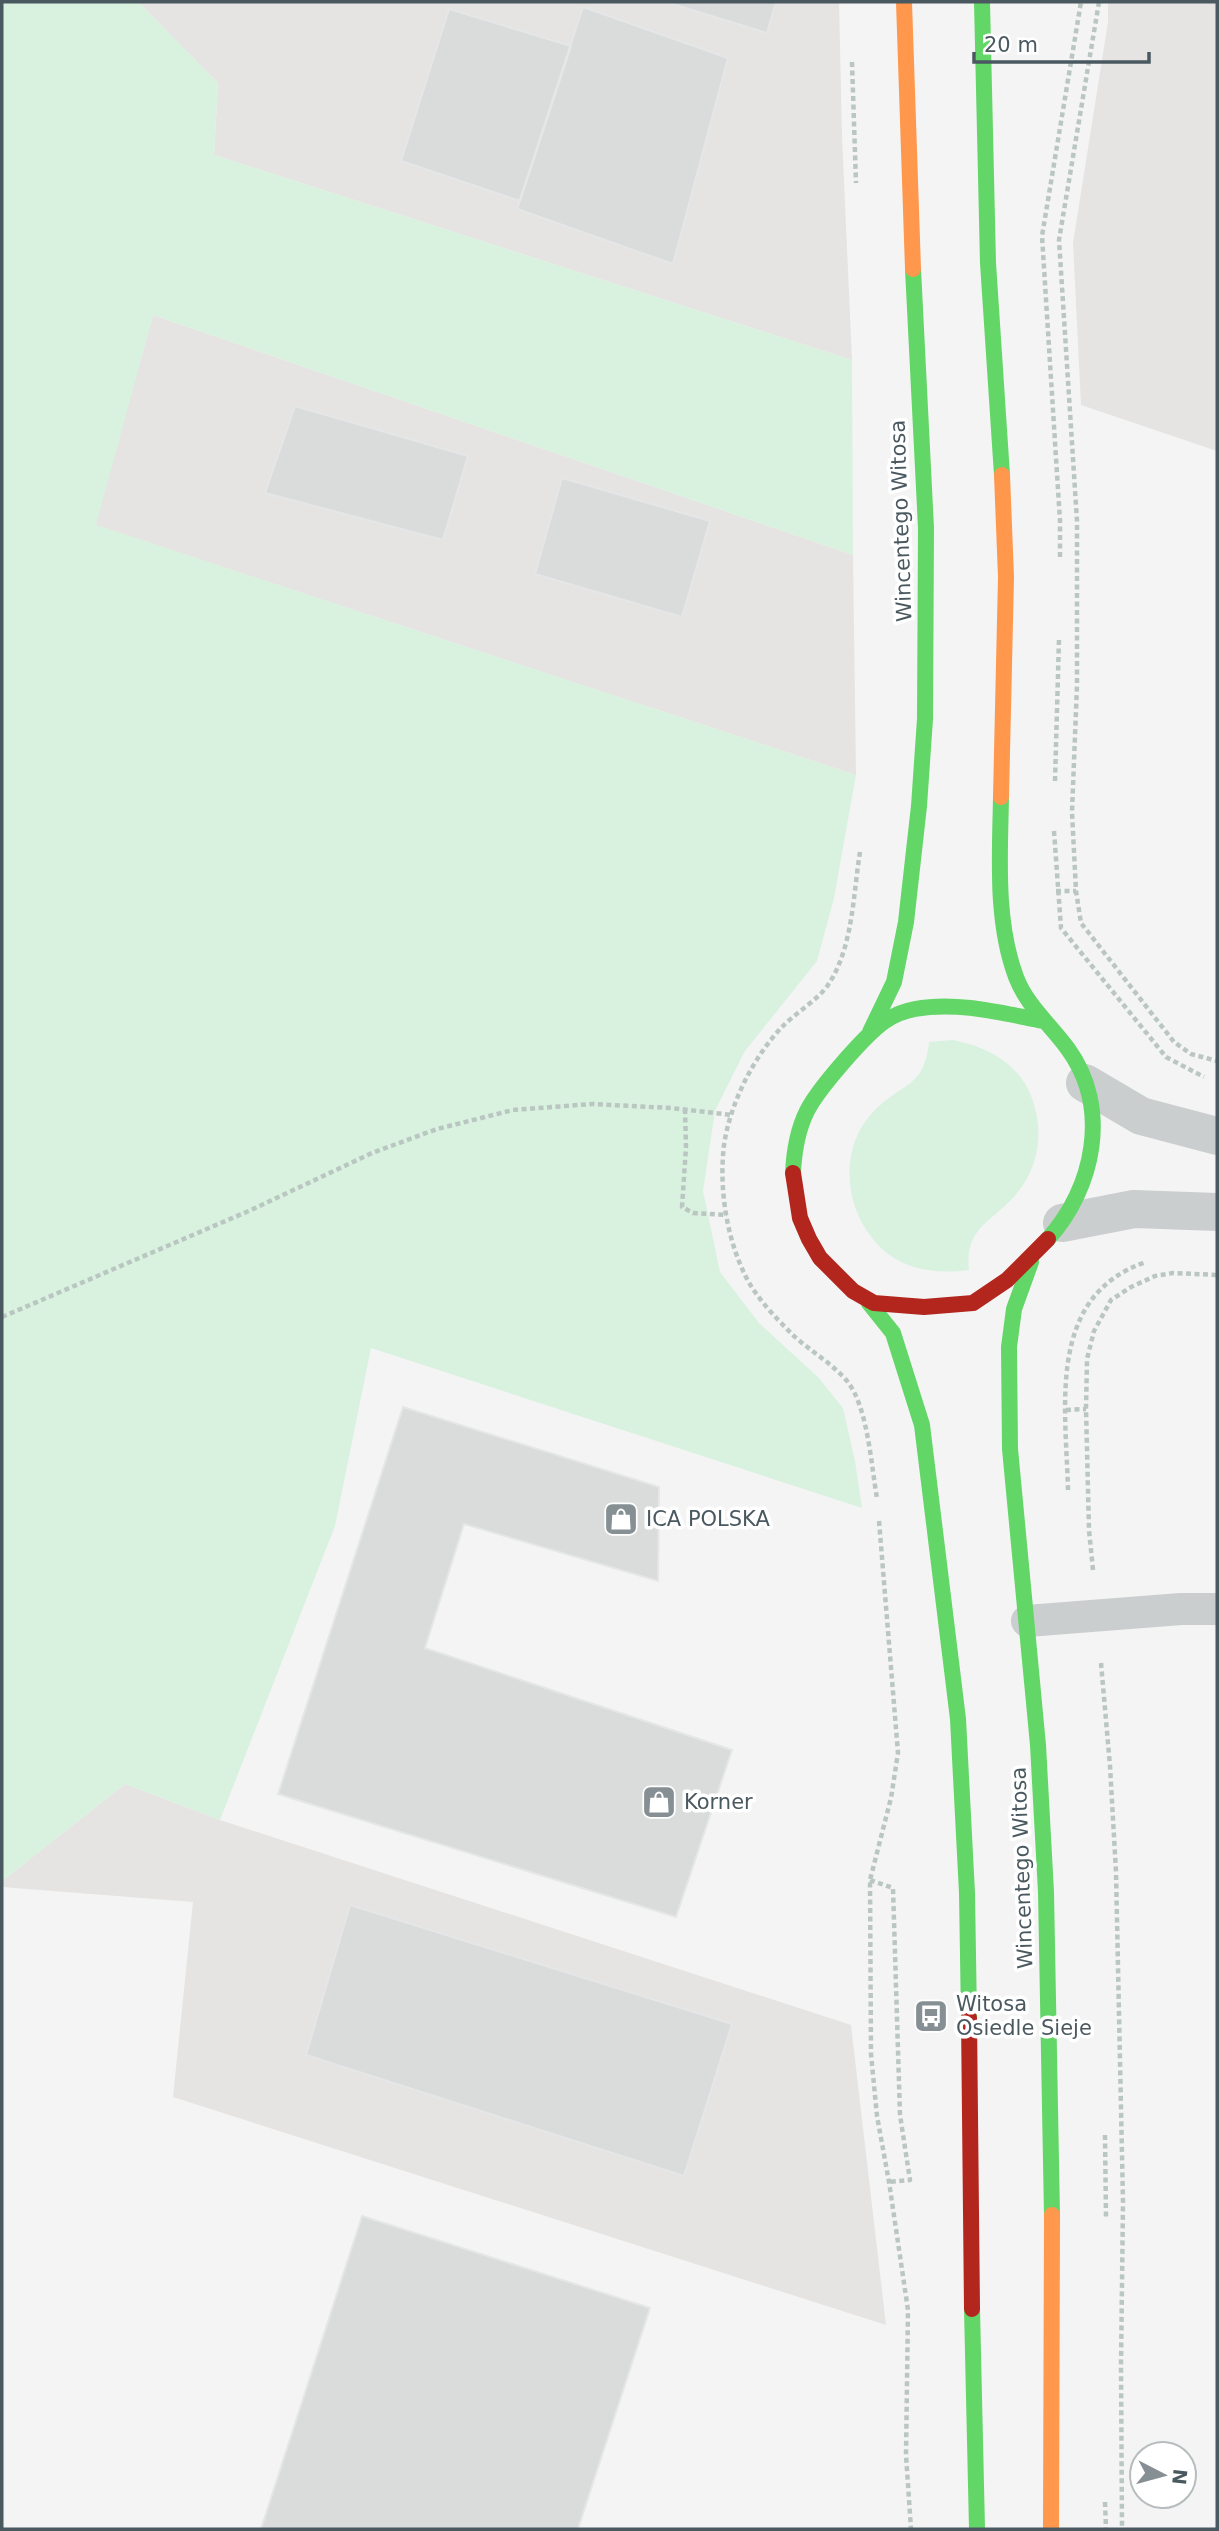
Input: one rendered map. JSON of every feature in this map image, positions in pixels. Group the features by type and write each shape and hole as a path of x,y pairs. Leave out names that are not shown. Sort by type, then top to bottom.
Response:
{"main road":[{"name":"Wincentego Witosa","path":"870,1032 894,982 906,922 918,819 925,719 926,528 914,310 904,2"},
{"path":"869,1303 929,1307 974,1303 999,1289 1062,1223 1084,1183 1092,1147 1092,1114 1077,1061 1042,1021 1022,992 1004,925 1000,829 1006,645 1005,529 990,299 982,2"},
{"path":"977,2529 972,2370 973,2221 967,1893 958,1719 922,1425 893,1333 869,1303 824,1265 805,1233 796,1199 794,1152 806,1112 829,1078 870,1032 898,1014 924,1008 987,1010 1042,1021"},
{"name":"Wincentego Witosa","path":"1034,1252 1014,1309 1009,1347 1010,1449 1038,1745 1046,1892 1052,2218 1051,2529"}],"street":[{"path":"1085,1083 1141,1116 1217,1136"},
{"path":"1062,1223 1134,1209 1217,1212"}],"lane":[{"path":"1027,1621 1181,1608 1217,1609"}],"path":[{"path":"1060,563 1042,236 1081,2"},
{"path":"1099,2 1059,240 1077,521 1077,685 1072,812 1076,891 1081,923 1174,1042 1191,1054 1217,1061"},
{"path":"852,57 856,193"},
{"path":"1055,790 1059,632"},
{"path":"1054,828 1061,928 1166,1057 1206,1078"},
{"path":"850,919 860,846"},
{"path":"2,1317 250,1210 372,1153 437,1129 513,1110 592,1104 685,1109 732,1115"},
{"path":"685,1109 686,1147 682,1207 693,1213 727,1215"},
{"path":"1066,1379 1078,1320 1088,1302 1108,1281 1132,1267 1155,1259"},
{"path":"1122,2529 1123,2202 1116,1872 1110,1766 1089,1530 1087,1359 1094,1331 1111,1300 1155,1276 1173,1273 1217,1275"},
{"path":"858,1400 877,1503"},
{"path":"878,1515 898,1753 891,1798 870,1880 871,2054 877,2116 908,2310 906,2455 911,2529"},
{"path":"870,1880 893,1888 900,2115 910,2180 889,2182"}],"shaded area":[{"path":"138,2 839,2 852,360 214,155 218,83"},
{"path":"1108,2 1217,2 1217,451 1081,405 1073,243 1108,22"},
{"path":"153,315 853,555 856,775 95,525"},
{"path":"125,1784 220,1820 851,2025 886,2325 173,2097 193,1902 2,1887 2,1881"}],"green space":[{"path":"2,2 138,2 218,83 214,155 852,360 853,555 153,315 96,525 856,775 834,898 817,961 745,1051 715,1111 703,1191 720,1272 759,1323 818,1377 843,1408 862,1508 371,1348 335,1526 220,1820 125,1784 2,1881"},
{"path":"952,1040 997,1056 1015,1071 1023,1080 1035,1106 1038,1136 1033,1166 1018,1192 973,1239 969,1270 942,1271 916,1268 904,1263 892,1257 872,1238 855,1208 850,1173 851,1156 864,1124 875,1110 917,1076 926,1057 929,1042"}],"building":[{"path":"666,2 776,2 767,33"},
{"path":"583,7 728,58 673,264 517,209"},
{"path":"449,9 571,46 520,201 401,161"},
{"path":"295,406 468,456 443,540 265,493"},
{"path":"562,478 710,521 682,617 535,574"},
{"path":"403,1407 659,1487 658,1581 464,1524 425,1648 732,1750 676,1917 278,1794"},
{"path":"350,1905 732,2024 684,2176 306,2055"},
{"path":"362,2216 650,2308 578,2529 261,2529"}],"traffic: fast":[{"path":"982,2 988,263 1002,475"},
{"path":"870,1032 894,982 906,922 919,806 925,719 926,528 913,269"},
{"path":"1001,797 1000,888 1009,956 1026,997 1068,1049 1081,1072 1089,1096 1093,1122 1086,1172 1077,1196 1048,1239"},
{"path":"793,1173 798,1134 813,1101 854,1050 888,1019 911,1010 947,1006 1043,1021"},
{"path":"1031,1262 1014,1309 1009,1347 1010,1449 1038,1745 1046,1892 1052,2215"},
{"path":"869,1303 893,1333 922,1425 958,1719 967,1893 969,2018"},
{"path":"972,2309 977,2529"}],"traffic: slow":[{"path":"904,2 913,269"},
{"path":"1001,797 1006,577 1002,475"},
{"path":"1051,2529 1052,2215"}],"traffic: jam":[{"path":"793,1173 800,1218 820,1258 853,1291 874,1303 924,1307 973,1303 1007,1280 1048,1239"},
{"path":"969,2018 972,2309"}],"place":[{"name":"ICA POLSKA","path":"621,1519"},
{"name":"Korner","path":"659,1802"},
{"name":"Witosa Osiedle Sieje","path":"931,2016"}]}
